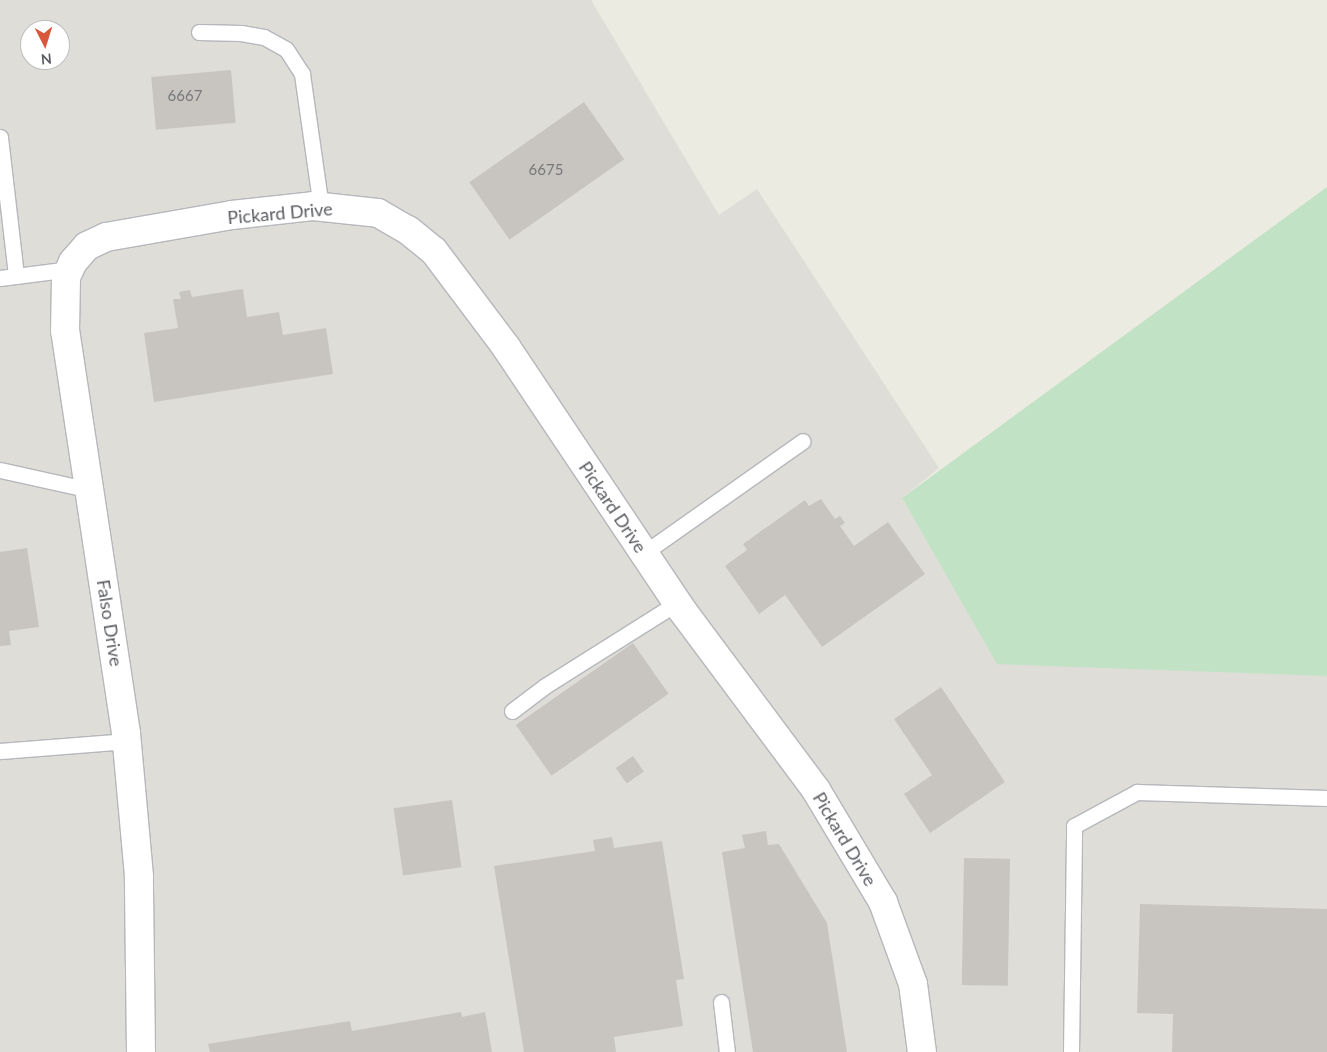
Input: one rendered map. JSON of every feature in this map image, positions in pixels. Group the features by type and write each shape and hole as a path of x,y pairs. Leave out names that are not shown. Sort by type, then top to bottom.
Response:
{"street":[{"name":"Pickard Drive","path":"127,233 232,215 321,207 378,213 434,251 506,347 678,603 816,790 882,902 913,984 922,1052"},
{"name":"Falso Drive","path":"127,233 88,246 70,269 63,300 65,331 127,741 138,876 141,1052"}],"lane":[{"path":"199,32 241,32 264,37 286,49 302,74 321,207"},
{"path":"0,137 16,276"},
{"path":"0,278 70,269"},
{"path":"644,553 803,441"},
{"path":"0,470 90,490"},
{"path":"512,711 545,686 678,603"},
{"path":"0,751 127,741"},
{"path":"1071,1052 1074,826 1137,792 1327,798"},
{"path":"721,1002 727,1052"}],"shaded area":[{"path":"0,0 591,0 719,215 757,189 939,468 902,498 997,663 1327,676 1327,1052 0,1052"}],"green space":[{"path":"1327,187 1327,676 997,664 902,498"}],"building":[{"path":"231,70 236,123 156,130 151,77"},
{"path":"584,102 624,159 509,240 469,182"},
{"path":"243,289 247,317 279,312 283,335 326,328 333,374 154,402 144,333 178,328 173,299 181,299 179,292 190,290 192,297"},
{"path":"821,499 835,519 840,516 845,523 840,526 854,546 888,522 925,574 822,647 785,595 759,614 725,566 747,550 743,544 805,500 809,506"},
{"path":"27,548 39,627 9,631 11,645 0,646 0,552"},
{"path":"633,643 669,694 551,776 516,725"},
{"path":"941,687 1005,782 930,833 904,794 932,775 894,719"},
{"path":"633,756 644,772 627,784 616,768"},
{"path":"452,800 461,867 403,876 394,808"},
{"path":"766,831 768,845 779,844 827,923 847,1052 753,1052 722,852 745,848 742,835"},
{"path":"612,837 614,848 662,841 684,979 676,980 683,1026 614,1037 616,1052 524,1052 494,866 595,851 593,840"},
{"path":"964,858 1010,859 1008,986 962,985"},
{"path":"1140,904 1327,909 1327,1052 1172,1052 1173,1014 1137,1013"},
{"path":"461,1012 462,1017 485,1012 492,1052 210,1052 208,1044 350,1021 352,1031"}]}
